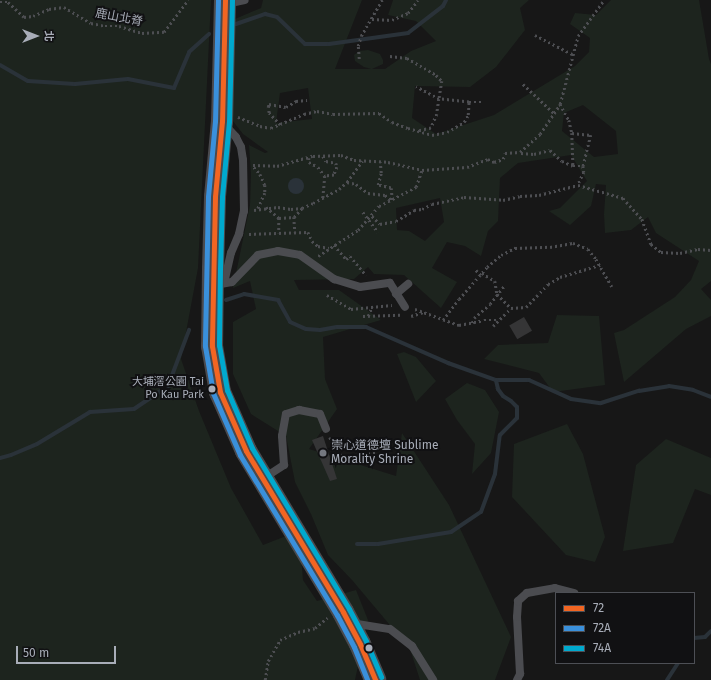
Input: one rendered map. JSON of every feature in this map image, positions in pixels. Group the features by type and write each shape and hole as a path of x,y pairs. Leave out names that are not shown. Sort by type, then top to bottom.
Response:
{"main road":[{"path":"232,1 225,125 215,197 218,284 212,346 220,392 246,451 340,618 360,644 375,680"}],"lane":[{"path":"225,125 241,147 244,211 239,234 218,284 232,282 258,255 278,251 300,255 334,279 360,287 390,282 404,305"},
{"path":"396,294 408,284"},
{"path":"263,479 284,465 282,436 286,414 299,410 320,414 326,429"},
{"path":"517,680 520,674 517,616 518,601 527,592 555,588 570,592"},
{"path":"340,618 390,629 412,646 433,680"}],"path":[{"name":"鹿山北脊","path":"0,2 8,2 24,17 33,16 49,9 64,7 91,23 105,26 119,26 142,33 164,32 188,0"},
{"path":"359,60 358,46 361,36 382,0"},
{"path":"372,19 392,20 408,13 418,0"},
{"path":"520,152 540,134 555,114 560,104 569,75 572,54 578,36 604,0"},
{"path":"535,35 572,54"},
{"path":"390,56 407,58 436,75 442,81 437,114 431,128 418,131"},
{"path":"523,84 555,114"},
{"path":"416,87 439,99 482,102"},
{"path":"280,125 269,113 268,107 270,104 286,107 296,101 307,100"},
{"path":"225,125 230,114 260,126 272,128 304,114 317,111 333,114 379,113 392,122 432,135 447,132 464,122 468,116 469,102"},
{"path":"560,104 569,120 572,133 573,166"},
{"path":"572,133 590,135 583,166 584,172 578,184"},
{"path":"243,168 252,166 277,166 309,158 342,155 354,160 388,162 422,170 467,167 488,159 494,162 503,159 505,153 520,152 534,154 550,150 562,161 573,166 583,166"},
{"path":"323,156 326,161 336,163 337,167 334,175 325,176"},
{"path":"309,158 309,162 318,167 325,176 323,198"},
{"path":"244,211 266,207 291,209 302,208 339,189 348,182 362,161"},
{"path":"380,162 381,173 378,184 391,188 392,200"},
{"path":"252,166 260,174 265,184 265,193 258,209"},
{"path":"309,261 358,230 372,216 379,206 416,187 422,170"},
{"path":"348,182 356,184 368,193 385,195 392,200"},
{"path":"372,216 380,224 396,221 414,210 422,209 432,204 464,197 503,200 520,196 539,195 578,184 622,198 642,219 650,244 661,252 680,253 698,249 711,250"},
{"path":"266,207 279,218 294,217 302,208"},
{"path":"363,212 378,232"},
{"path":"294,217 296,232"},
{"path":"279,218 280,233"},
{"path":"239,234 308,232 312,241 318,246 329,248"},
{"path":"443,320 481,274 501,255 515,248 550,247 573,243 588,249 600,265 612,287"},
{"path":"334,245 346,259 350,256 374,285"},
{"path":"493,326 511,308 526,307 548,284 560,277 600,265"},
{"path":"476,270 495,281 497,294 511,308"},
{"path":"472,323 474,318 490,304 505,285"},
{"path":"328,295 351,309 404,305 459,325 484,320 499,320"},
{"path":"368,316 372,307"},
{"path":"363,316 413,316 424,312"},
{"path":"326,429 336,450 345,458 362,461 368,454 378,451"},
{"path":"265,680 268,661 280,640 298,632 315,628 340,618"}],"shaded area":[{"path":"0,0 211,0 198,268 181,359 199,411 231,488 263,545 299,531 303,580 317,601 356,590 368,620 355,680 0,680"},
{"path":"263,0 362,0 335,69 371,69 364,67 355,61 354,55 359,51 368,50 380,54 383,60 383,64 372,69 385,69 411,51 436,41 416,21 388,15 393,0 529,0 520,8 525,30 496,67 470,87 415,86 412,118 436,134 494,115 575,66 589,52 590,38 570,24 575,13 596,15 611,0 699,0 711,64 711,281 701,289 711,300 711,316 686,329 624,382 614,333 624,330 675,297 691,280 699,261 656,233 648,217 631,230 605,233 604,214 606,185 596,184 591,206 570,225 549,211 560,208 587,181 571,155 518,163 500,178 498,221 488,231 481,256 465,246 447,242 432,268 457,282 441,308 404,275 374,274 368,267 354,279 294,280 299,290 339,290 381,320 323,337 325,379 337,409 309,449 396,476 402,433 449,505 511,637 495,680 420,680 410,649 352,580 328,555 311,514 295,482 286,436 251,414 233,374 233,322 256,309 250,281 233,288 250,205 251,174 249,145 265,153 268,152 243,134 229,116 235,19 261,8","holes":["308,88 312,119 276,123 280,93","583,105 616,131 618,154 594,157 562,131 564,113","440,198 444,222 425,241 409,231 397,230 396,208"]},
{"path":"296,178 302,180 304,186 302,192 296,194 290,192 288,186 290,180"},
{"path":"557,315 599,316 605,385 553,392 539,373 484,359 498,345 548,343"},
{"path":"404,352 416,357 436,381 416,402 397,354"},
{"path":"467,383 485,390 499,412 491,453 472,474 475,444 457,420 445,399"},
{"path":"567,424 583,454 605,537 595,562 566,555 512,497 514,444"},
{"path":"666,439 711,458 711,495 695,489 673,543 623,551 636,465"}],"building":[{"path":"524,317 532,331 517,339 509,326"},
{"path":"323,436 337,479 330,481 312,440"}],"waterway":[{"path":"236,24 265,14 277,17 305,44 329,44 408,33 443,6 446,0"},
{"path":"0,65 28,81 75,84 128,79 174,88 189,52 209,34"},
{"path":"226,300 244,294 278,300 290,322 306,329 320,330 337,327 366,327 448,363 496,380 529,380 571,399 601,403 639,391 669,386 693,390 711,397"},
{"path":"0,458 37,444 90,412 134,409 168,386 189,330"},
{"path":"357,544 378,544 451,532 481,512 495,474 500,435 517,418 517,407 503,396 498,389 496,380"},
{"path":"695,638 705,637 711,631"},
{"path":"667,680 677,664"}],"transit line":[{"name":"72A","path":"218,0 215,121 208,197 205,346 213,393 240,455 337,615 354,647 367,680"},
{"name":"72","path":"225,0 222,121 215,197 212,346 220,392 246,451 343,612 360,644 375,680"},
{"name":"74A","path":"232,0 229,121 222,197 219,345 227,390 252,448 349,609 366,641 381,677"}],"place":[{"name":"大埔滘公園 Tai Po Kau Park","path":"212,389"},
{"name":"崇心道德壇 Sublime Morality Shrine","path":"323,453"}]}
